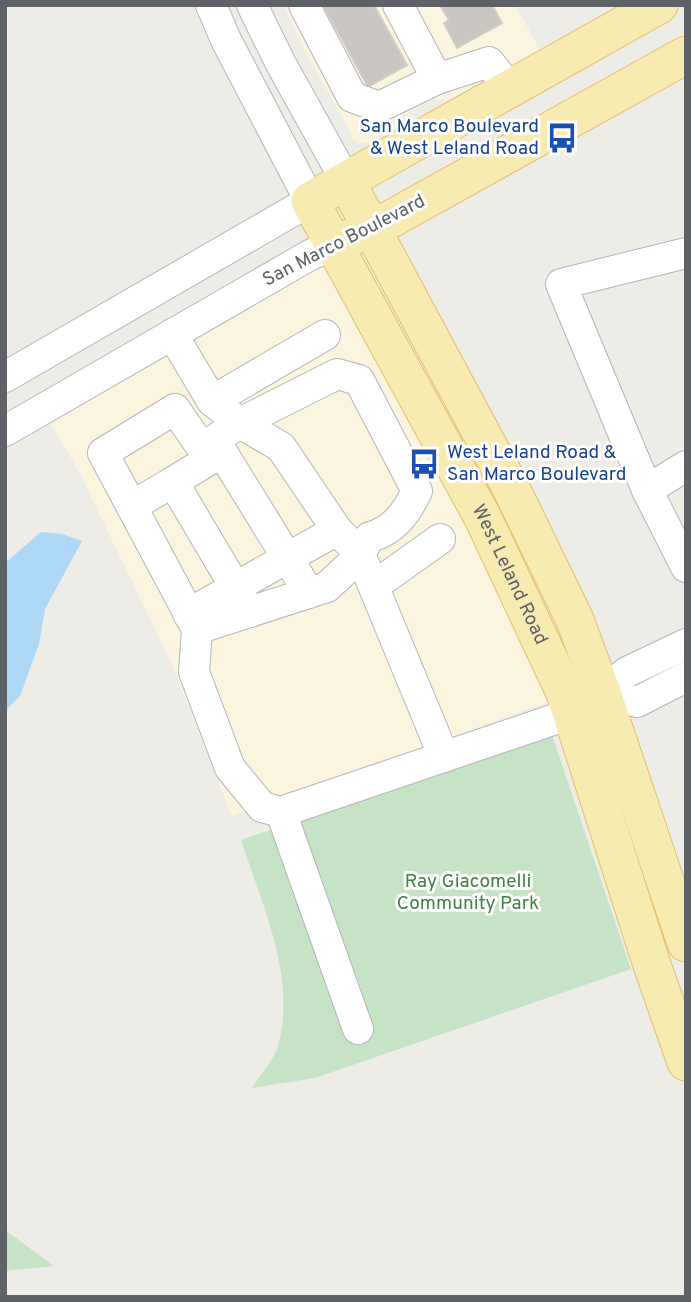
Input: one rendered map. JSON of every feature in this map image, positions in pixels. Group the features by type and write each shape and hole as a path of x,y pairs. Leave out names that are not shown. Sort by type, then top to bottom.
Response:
{"main road":[{"path":"310,201 659,5"},
{"name":"San Marco Boulevard","path":"335,244 372,228 460,181 686,55"},
{"name":"West Leland Road","path":"346,181 512,490 575,620 686,943"},
{"path":"460,181 417,223 411,234 407,256 479,397 512,490"},
{"name":"West Leland Road","path":"310,201 484,518 573,713 651,962 686,1062"},
{"path":"484,518 513,538 573,671 585,690 602,693"},
{"path":"573,713 594,726 606,746 642,853 666,886"}],"street":[{"name":"West Leland Road","path":"211,5 226,40 310,201"},
{"name":"West Leland Road","path":"252,5 281,64 346,181"},
{"path":"304,5 352,97 379,107 437,79 489,62 510,89"},
{"path":"398,5 437,79"},
{"path":"5,377 310,201"},
{"name":"San Marco Boulevard","path":"5,431 310,255 335,244"},
{"path":"686,253 561,284 647,490 686,567"},
{"path":"172,334 212,401 240,423 281,447 337,530 365,546 374,586 444,757"},
{"path":"212,401 325,335"},
{"path":"132,506 173,482 240,423 337,374 359,380 417,491 379,519 371,529 365,546 327,587 309,593 243,600 192,622"},
{"path":"205,454 175,409 103,453 192,622 194,672 230,768 262,807 281,813 573,713"},
{"path":"205,454 222,452 309,593"},
{"path":"647,490 686,466"},
{"path":"173,482 243,600"},
{"path":"243,600 289,559 337,530"},
{"path":"374,586 440,539"},
{"path":"602,693 627,672 686,644"},
{"path":"602,693 637,702 686,677"},
{"path":"281,813 358,1029"}],"shaded area":[{"path":"284,5 515,5 540,49 484,82 447,100 431,100 383,126 375,140 370,143 359,143 352,139"},
{"path":"330,261 492,551 551,701 232,816 171,662 78,470 49,421"}],"green space":[{"name":"Ray Giacomelli Community Park","path":"551,732 631,969 315,1078 252,1088 278,1046 283,1020 283,994 280,968 267,916 241,840"},
{"path":"5,1230 54,1266 5,1271"}],"water":[{"path":"41,532 62,534 82,541 45,609 39,644 20,696 5,711 5,563"}],"building":[{"path":"323,5 374,5 407,65 368,87"},
{"path":"440,5 492,5 502,23 457,48 444,23 449,20"}],"place":[{"name":"San Marco Boulevard & West Leland Road","path":"562,138"},
{"name":"West Leland Road & San Marco Boulevard","path":"424,464"}]}
